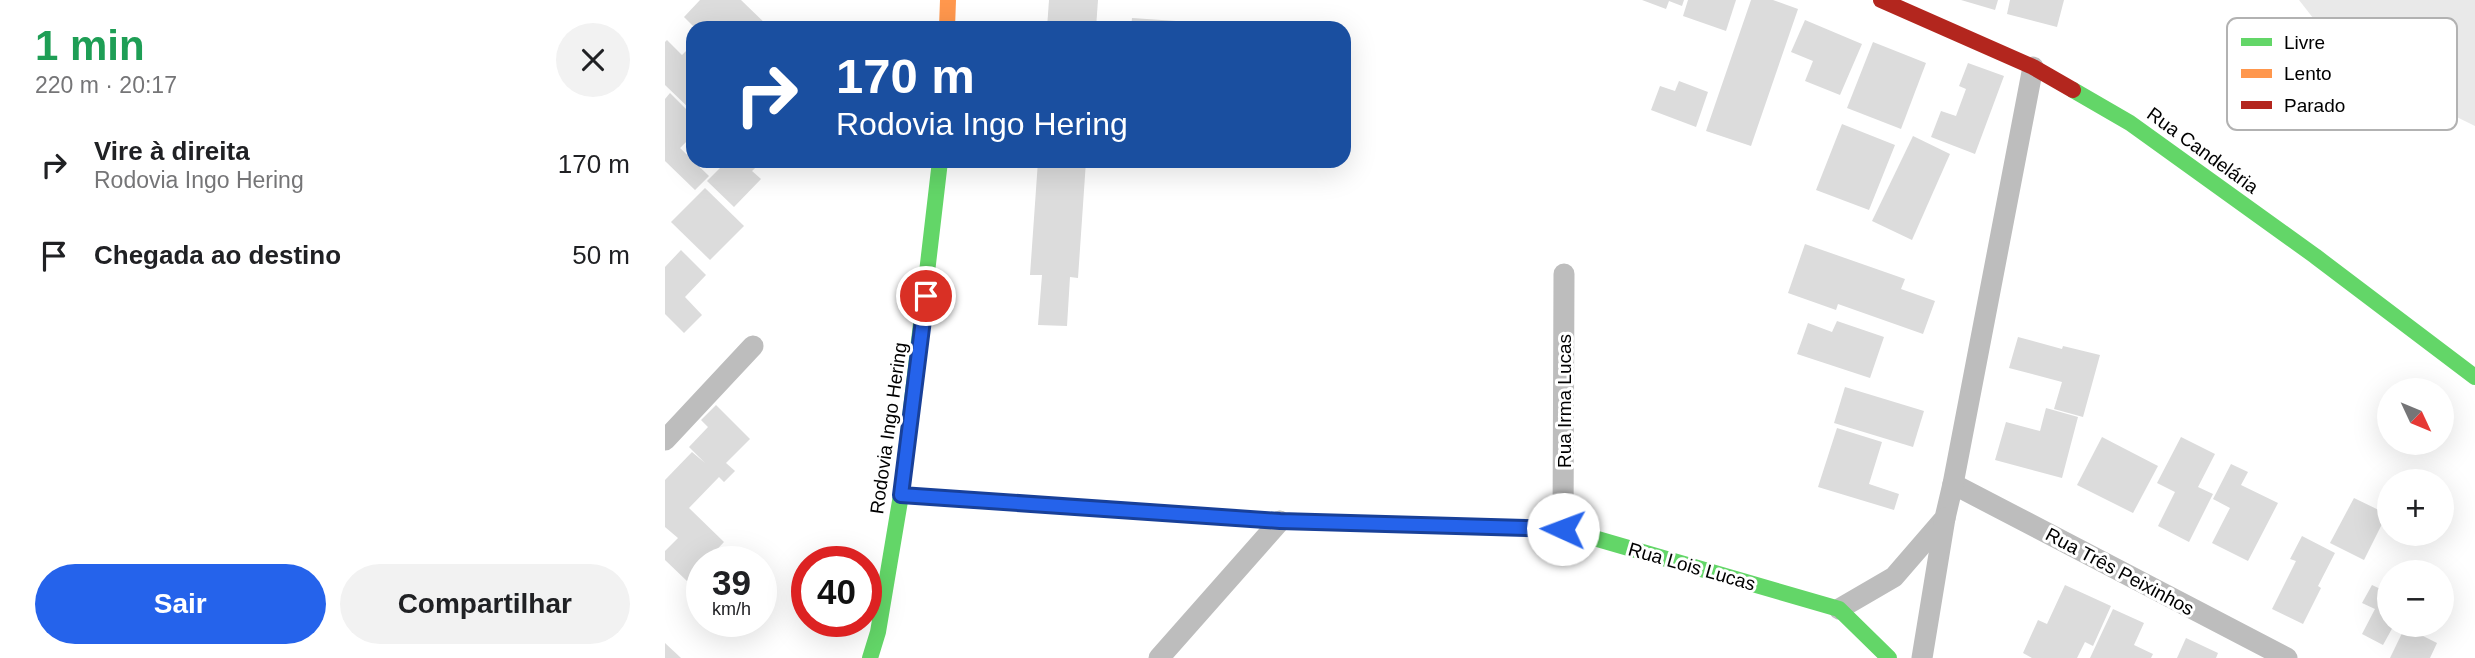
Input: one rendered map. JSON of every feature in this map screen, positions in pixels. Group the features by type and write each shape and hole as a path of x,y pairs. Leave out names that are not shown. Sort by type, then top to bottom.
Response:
{"main road":[{"path":"948,21 949,0"},
{"name":"Rua Candelária","path":"1881,0 2032,67 2130,123 2315,256 2475,377"},
{"name":"Rodovia Ingo Hering","path":"870,658 878,632 901,495 939,168"},
{"name":"Rua Lois Lucas","path":"901,495 1280,521 1563,529 1839,609"},
{"path":"1839,609 1889,658"}],"street":[{"path":"1922,658 1945,519 1954,484 2032,67"},
{"name":"Rua Irma Lucas","path":"1563,529 1564,274"},
{"path":"665,440 753,346"},
{"name":"Rua Três Peixinhos","path":"1954,484 2287,658"},
{"path":"1839,609 1894,577 1945,519"},
{"path":"1159,658 1280,521"}],"shaded area":[{"path":"2299,0 2475,0 2475,126 2457,117 2457,18 2313,18"}],"building":[{"path":"700,0 741,0 763,21 688,21 684,17"},
{"path":"1049,0 1098,0 1096,21 1048,21"},
{"path":"1642,0 1684,0 1682,6 1669,1 1666,9"},
{"path":"1688,0 1736,0 1726,31 1683,16"},
{"path":"1751,0 1773,0 1798,9 1751,146 1706,131"},
{"path":"1961,0 1998,0 1995,10"},
{"path":"2010,0 2064,0 2057,27 2007,14"},
{"path":"1132,18 1176,21 1132,21"},
{"path":"1805,20 1862,44 1840,95 1805,81 1813,61 1791,52"},
{"path":"667,40 682,55 686,51 686,105 665,85"},
{"path":"1873,42 1926,63 1901,129 1847,108"},
{"path":"1968,63 2004,76 1975,154 1931,137 1941,111 1956,116 1966,89 1959,86"},
{"path":"1679,81 1708,92 1696,127 1651,110 1660,86 1675,91"},
{"path":"670,93 686,109 686,142 680,148 686,154 686,168 701,168 709,176 695,190 665,161 665,99"},
{"path":"1842,124 1895,145 1869,210 1816,190"},
{"path":"1913,136 1950,154 1912,240 1872,221"},
{"path":"720,168 755,168 752,171 761,179 734,207 707,181"},
{"path":"1038,168 1086,168 1078,278 1070,277 1067,326 1038,325 1042,275 1030,275"},
{"path":"705,188 744,226 710,260 671,222"},
{"path":"1805,244 1905,279 1901,289 1935,301 1923,334 1838,304 1836,310 1788,293"},
{"path":"681,250 706,275 685,297 702,315 684,333 665,314 665,267"},
{"path":"1837,321 1884,337 1870,378 1797,354 1808,323 1832,332"},
{"path":"2018,337 2062,349 2063,346 2100,355 2083,417 2054,409 2062,382 2009,368"},
{"path":"1845,387 1924,411 1913,447 1834,423"},
{"path":"716,405 750,439 726,463 735,471 724,482 719,477 689,508 724,542 720,546 686,546 686,580 665,560 665,551 678,538 665,527 665,480 692,452 705,463 689,447 708,427 701,420"},
{"path":"2046,408 2078,417 2062,478 1995,460 2006,422 2040,431"},
{"path":"1837,428 1882,442 1869,484 1899,494 1894,510 1818,487"},
{"path":"2102,437 2158,466 2133,513 2077,485"},
{"path":"2181,437 2215,454 2198,487 2213,494 2189,542 2158,526 2175,492 2157,483"},
{"path":"2231,464 2248,472 2241,485 2278,503 2248,561 2212,543 2230,508 2213,499"},
{"path":"2354,498 2377,509 2377,534 2364,560 2330,543"},
{"path":"2302,536 2335,553 2303,624 2272,609 2296,561 2290,559"},
{"path":"2065,585 2111,606 2093,646 2085,642 2077,658 2032,658 2023,653 2038,620 2047,624"},
{"path":"2372,585 2377,587 2377,637 2387,637 2383,645 2362,634 2375,609 2362,603"},
{"path":"2113,609 2144,623 2134,645 2153,654 2151,658 2090,658"},
{"path":"2400,637 2425,637 2437,643 2430,658 2390,658"},
{"path":"2186,638 2218,653 2216,658 2177,658"},
{"path":"665,643 681,658 665,658"}],"traffic: fast":[{"path":"2073,90 2130,123 2315,256 2475,377"},
{"path":"870,658 878,632 901,495 939,168"},
{"path":"1220,517 1563,529 1839,609 1889,658"}],"traffic: slow":[{"path":"947,21 948,0"},
{"path":"901,495 1220,517"}],"traffic: jam":[{"path":"1881,0 2033,67 2073,90"}],"route":[{"path":"926,296 901,495 1280,521 1563,529"}]}
